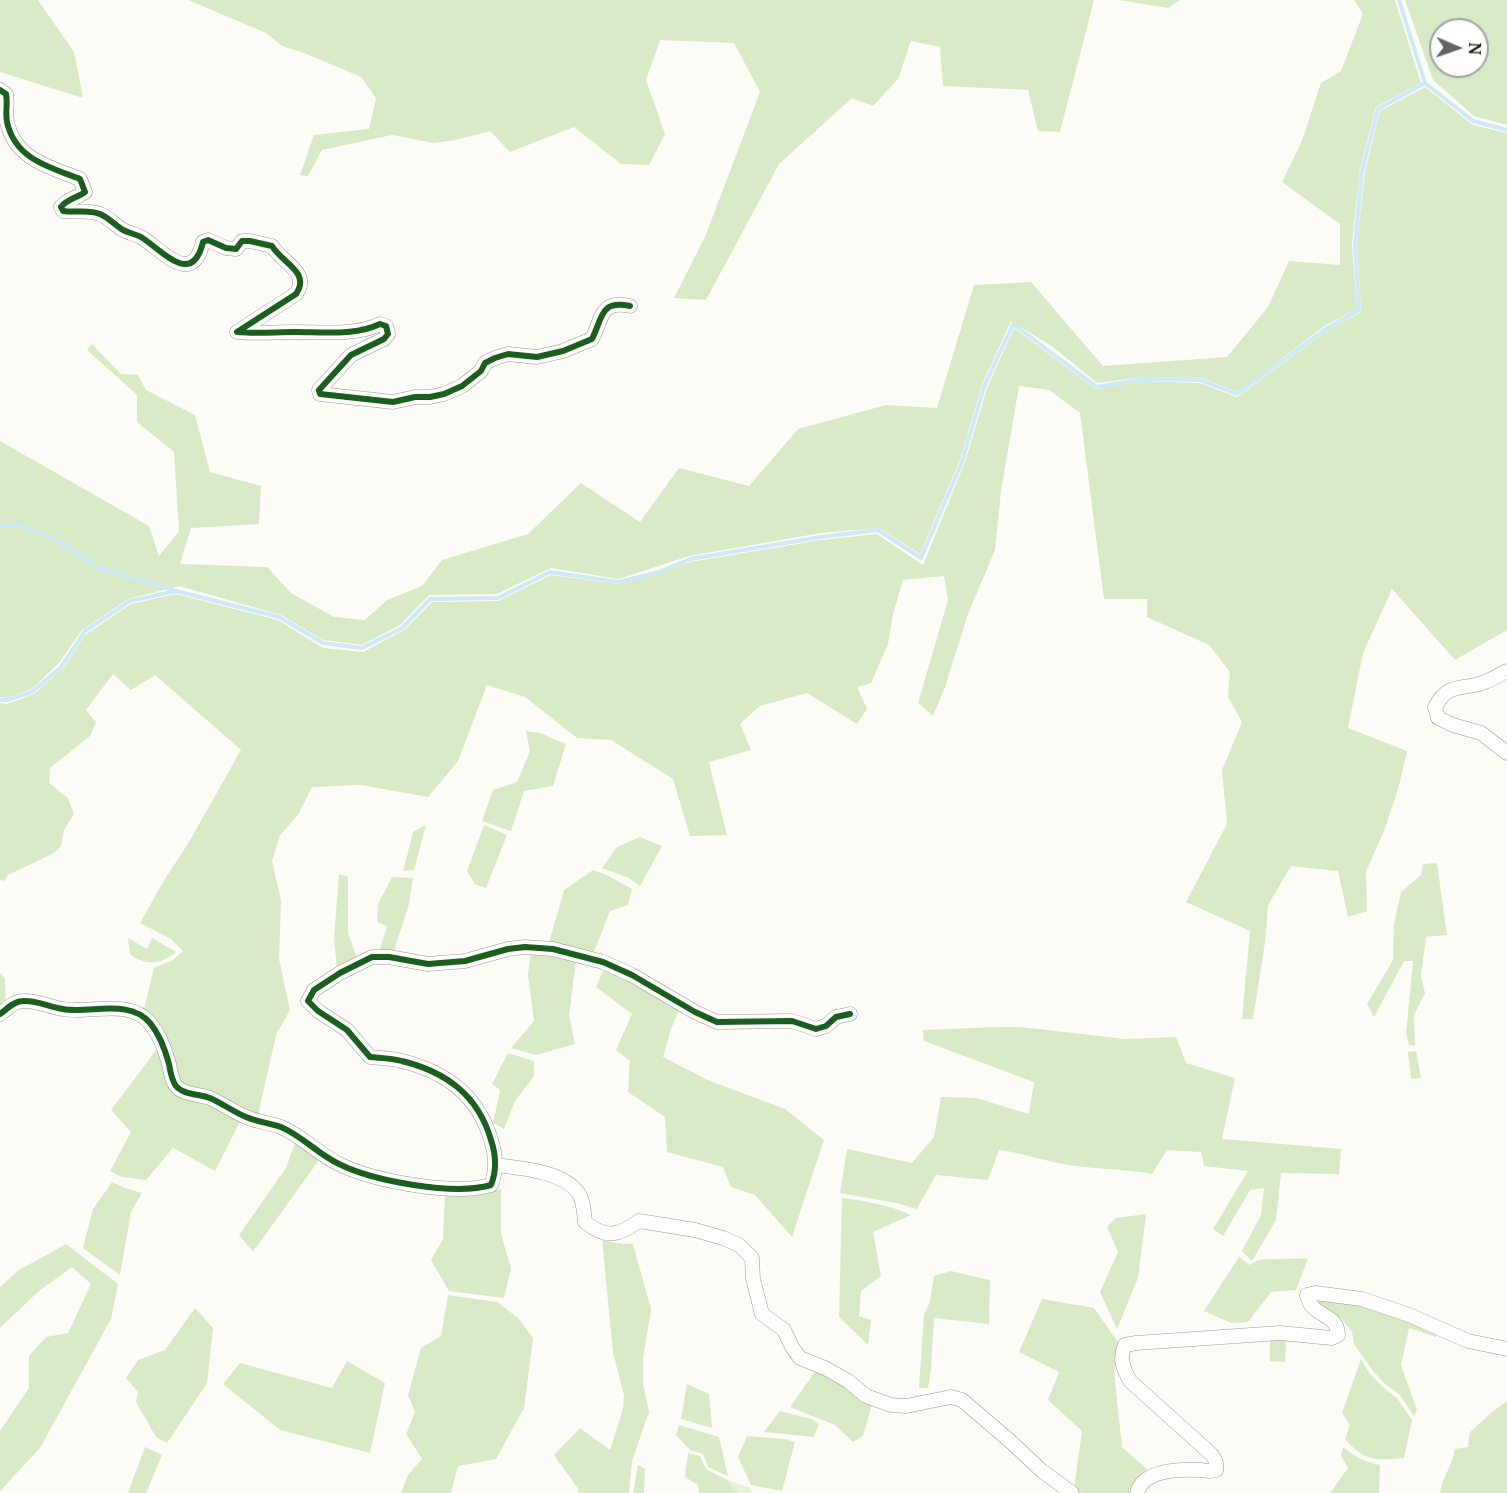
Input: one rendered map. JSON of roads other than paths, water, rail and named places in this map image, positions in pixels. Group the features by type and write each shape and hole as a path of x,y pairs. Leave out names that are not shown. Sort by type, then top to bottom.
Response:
{"street":[{"path":"0,90 6,94 6,118 18,147 34,161 80,179 84,185 85,192 66,201 61,207 63,211 94,211 123,230 139,236 181,265 191,264 197,258 203,242 208,240 226,248 236,249 242,241 250,241 272,246 277,254 299,272 300,288 296,294 237,332 255,334 352,331 380,324 386,326 388,334 384,339 351,355 320,390 320,394 393,402 444,394 462,386 481,371 485,363 495,358 508,354 537,357 562,351 592,339 603,311 609,305 630,306"},
{"path":"1507,671 1484,683 1454,689 1442,695 1436,707 1438,718 1481,733 1507,753"},
{"path":"0,1014 21,1000 37,1001 63,1009 120,1009 137,1012 149,1021 158,1034 176,1086 185,1091 209,1098 249,1118 280,1127 341,1165 384,1181 479,1188 490,1185 495,1175 494,1150 485,1122 458,1086 435,1072 401,1060 370,1057 347,1030 318,1011 308,1001 314,990 340,973 372,957 389,957 428,964 465,961 508,949 525,947 553,949 603,962 632,975 695,1012 717,1022 792,1021 816,1029 826,1026 836,1017 850,1014"},
{"path":"496,1165 531,1170 563,1181 579,1193 584,1206 585,1222 597,1232 611,1234 627,1229 639,1221 695,1230 738,1245 752,1258 753,1279 762,1314 784,1330 800,1358 848,1381 866,1396 891,1405 906,1406 951,1397 962,1400 1042,1472 1072,1493"},
{"path":"1137,1493 1139,1486 1147,1477 1159,1473 1201,1470 1211,1472 1216,1470 1216,1465 1210,1453 1130,1380 1123,1368 1122,1352 1125,1345 1136,1342 1280,1333 1332,1338 1338,1335 1338,1328 1332,1319 1311,1306 1307,1295 1315,1293 1362,1299 1409,1315 1468,1341 1507,1349"}],"waterway":[{"path":"1399,0 1425,83 1473,121 1507,130"},
{"path":"0,700 32,692 61,667 85,631 130,601 176,591 279,617 323,643 362,648 402,628 430,599 498,598 550,572 619,582 659,572 690,559 878,530 921,558 962,462 984,387 1013,324 1097,387 1143,379 1200,380 1237,394 1327,328 1359,310 1355,244 1362,171 1378,109 1425,83"},
{"path":"0,525 21,526 59,541 99,568 174,590"}]}
